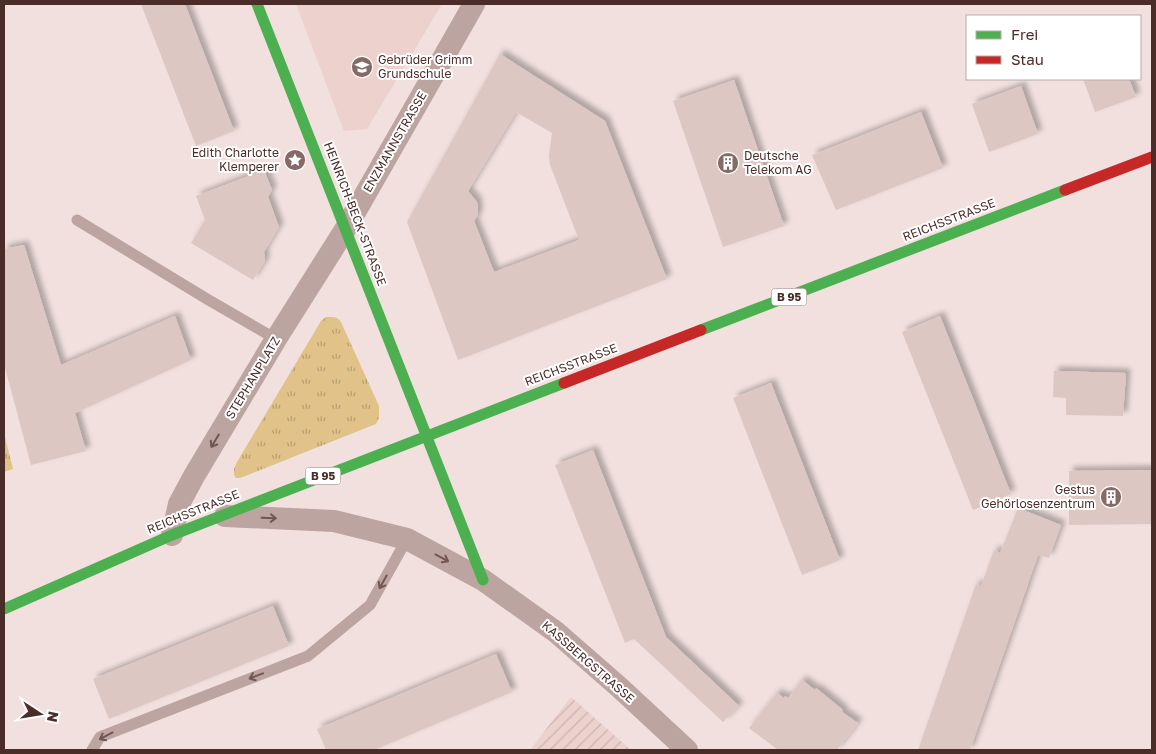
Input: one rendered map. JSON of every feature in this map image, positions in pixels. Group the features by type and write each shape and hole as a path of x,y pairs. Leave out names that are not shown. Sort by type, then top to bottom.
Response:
{"main road":[{"name":"HEINRICH-BECK-STRASSE","path":"257,4 426,436"},
{"name":"REICHSSTRASSE","path":"4,609 172,535 220,516 1152,157"},
{"path":"426,436 483,580"}],"street":[{"name":"ENZMANNSTRASSE","path":"346,228 474,4"},
{"name":"STEPHANPLATZ","path":"172,535 179,504 194,476 346,228"},
{"name":"KASSBERGSTRASSE","path":"220,516 334,521 407,539 483,580 556,632 687,750"}],"lane":[{"path":"78,220 276,340"},
{"path":"92,750 100,737 308,656 370,605 407,539"}],"shaded area":[{"name":"Gebrüder Grimm Grundschule","path":"296,4 442,4 367,129 344,131"},
{"path":"571,697 631,750 530,750"}],"green space":[{"path":"326,317 336,318 341,322 379,406 379,418 376,424 236,478 234,469 237,462 321,321"},
{"path":"4,433 13,469 4,472"}],"building":[{"path":"141,4 185,4 234,131 196,146"},
{"path":"500,54 605,121 667,279 458,360 407,222","holes":["516,112 552,133 549,156 550,165 579,240 494,272 474,221 478,215 477,202 468,191"]},
{"name":"Deutsche Telekom AG","path":"734,80 784,226 723,247 673,101"},
{"path":"1083,80 1129,80 1136,97 1095,112"},
{"path":"1021,86 1038,134 989,152 972,104"},
{"path":"921,112 943,168 836,210 812,155"},
{"path":"264,170 272,190 268,197 279,227 264,252 265,261 253,280 191,243 205,220 196,196"},
{"path":"24,245 61,365 175,316 191,360 75,413 86,451 31,465 4,364 4,249"},
{"path":"940,316 1011,494 973,510 902,332"},
{"path":"1054,371 1126,373 1123,416 1066,415 1066,398 1053,397"},
{"path":"771,383 840,560 802,575 733,398"},
{"path":"593,450 666,637 739,706 723,722 634,639 625,643 555,465"},
{"name":"Gestus Gehörlosenzentrum","path":"1152,470 1152,524 1069,525 1069,471"},
{"path":"1018,508 1061,525 1049,558 1038,555 970,750 918,750 976,584 981,586 994,550 1000,553"},
{"path":"273,606 289,646 109,719 93,679"},
{"path":"496,654 512,692 374,750 326,750 317,729"},
{"path":"802,680 815,690 816,688 843,710 842,712 858,723 837,750 778,750 749,728 777,693 784,698 785,696 788,698"}],"traffic: fast":[{"path":"257,4 483,580"},
{"path":"701,330 1065,190"},
{"path":"4,609 172,535 564,383"}],"traffic: jam":[{"path":"1065,190 1152,157"},
{"path":"564,383 701,330"}],"place":[{"name":"Gebrüder Grimm Grundschule","path":"362,67"},
{"name":"Edith Charlotte Klemperer","path":"295,160"},
{"name":"Deutsche Telekom AG","path":"728,163"},
{"name":"Gestus Gehörlosenzentrum","path":"1111,497"}]}
